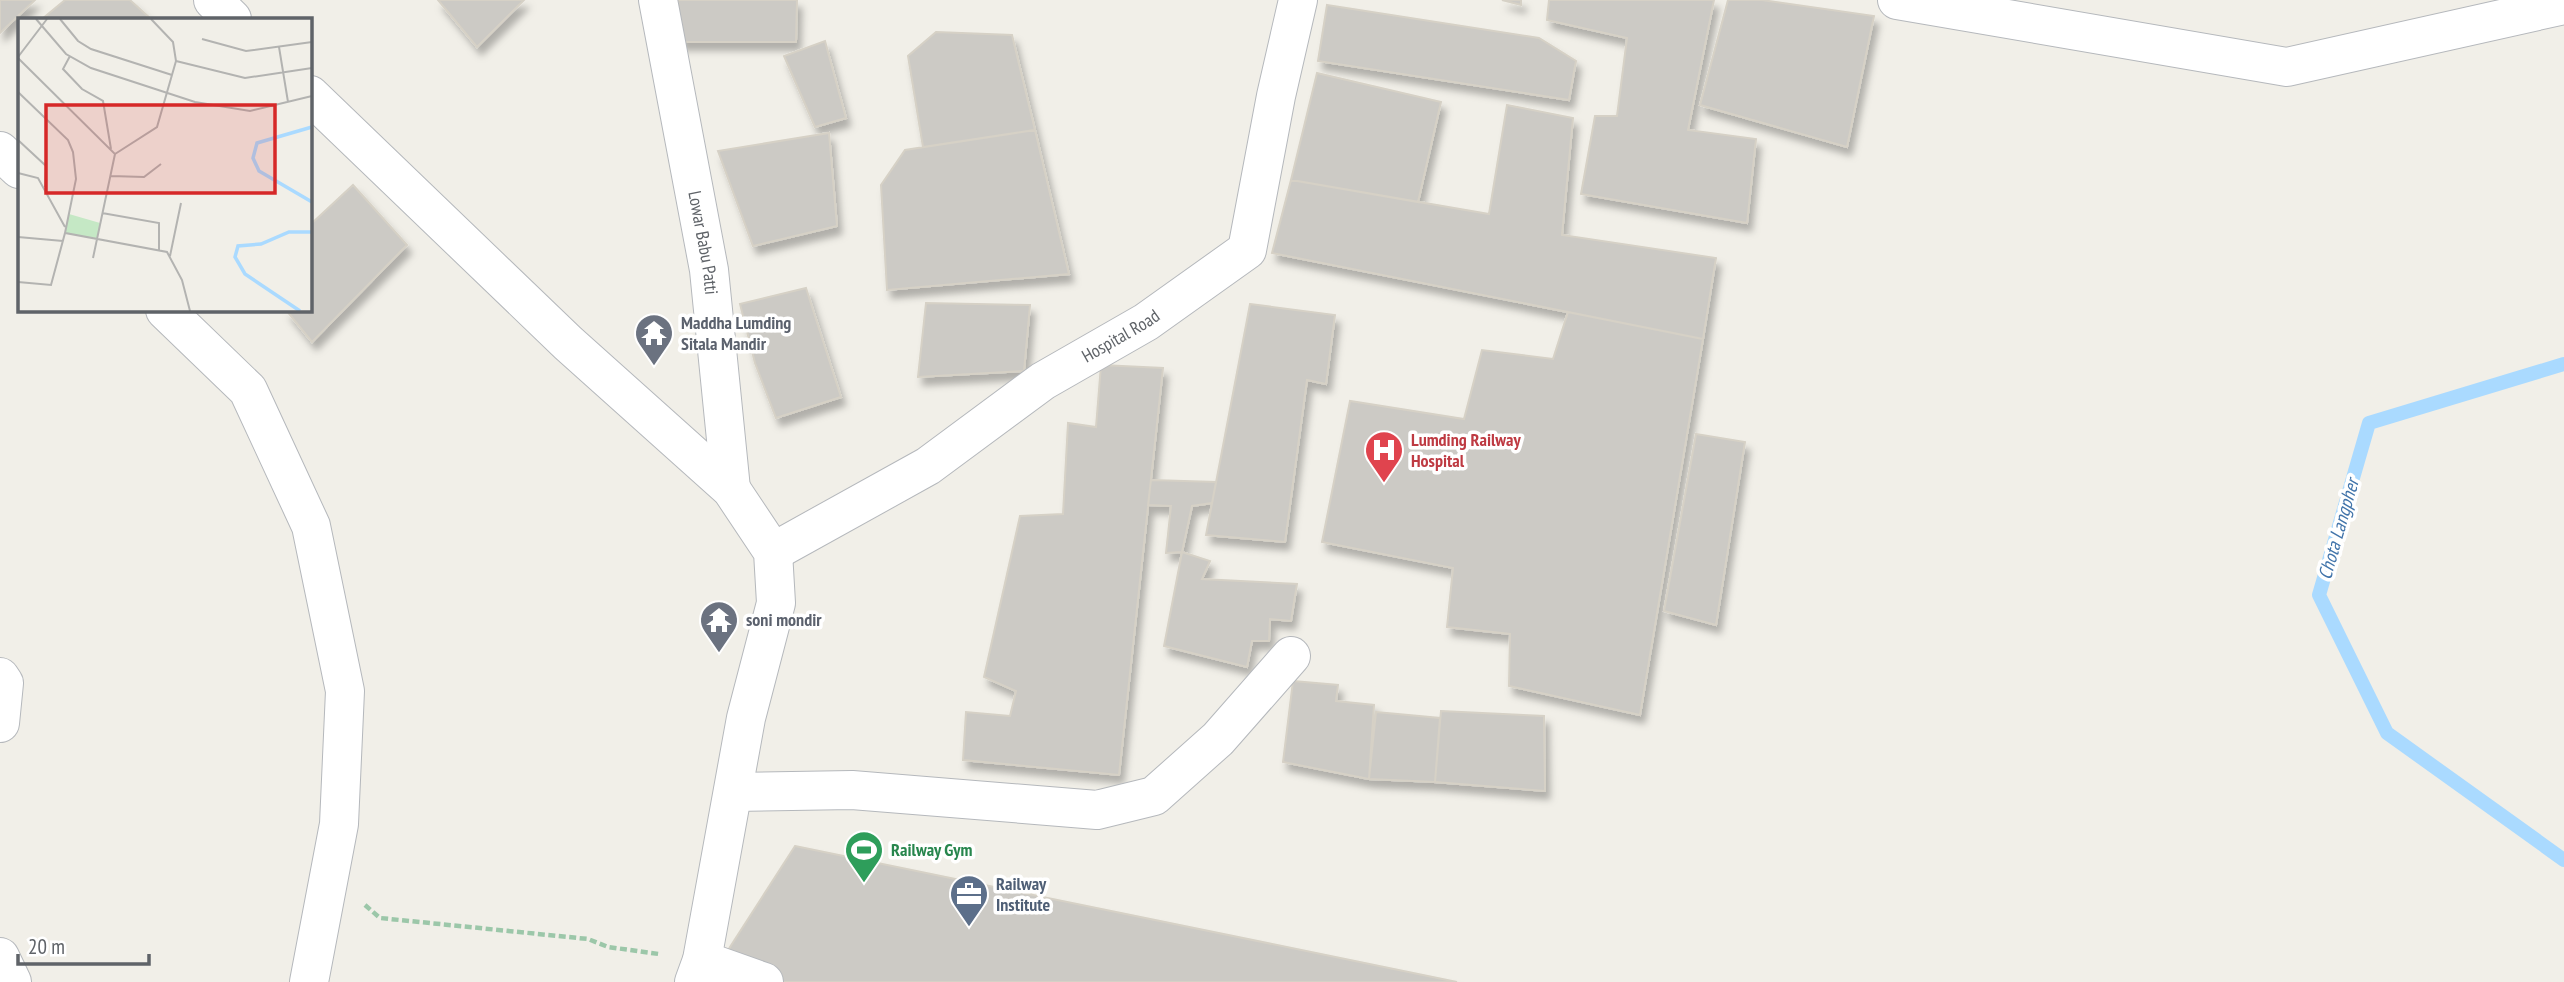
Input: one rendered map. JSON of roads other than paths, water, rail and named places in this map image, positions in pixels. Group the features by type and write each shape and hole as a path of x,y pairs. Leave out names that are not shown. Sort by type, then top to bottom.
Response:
{"street":[{"path":"213,0 231,18"},
{"name":"Lowar Babu Patti","path":"658,0 709,270 731,489"},
{"name":"Hospital Road","path":"773,552 928,466 1043,381 1146,322 1247,250 1276,96 1298,0"},
{"path":"1897,0 2287,67 2564,5"},
{"path":"312,96 568,343 731,489 773,552 776,603 746,718 698,971 764,982"},
{"path":"0,151 18,168"},
{"path":"167,312 248,390 311,526 345,691 340,824 309,982"},
{"path":"733,792 852,790 1097,810 1131,802 1154,796 1217,739 1291,656"},
{"path":"0,677 4,683 0,723"},
{"path":"0,957 12,982"}],"waterway":[{"name":"Chota Langpher","path":"2564,364 2369,423 2319,595 2387,733 2564,860"}],"place":[{"name":"Maddha Lumding Sitala Mandir","path":"654,367"},
{"name":"Lumding Railway Hospital","path":"1384,484"},
{"name":"soni mondir","path":"719,654"},
{"name":"Railway Gym","path":"864,884"},
{"name":"Railway Institute","path":"969,928"}]}
